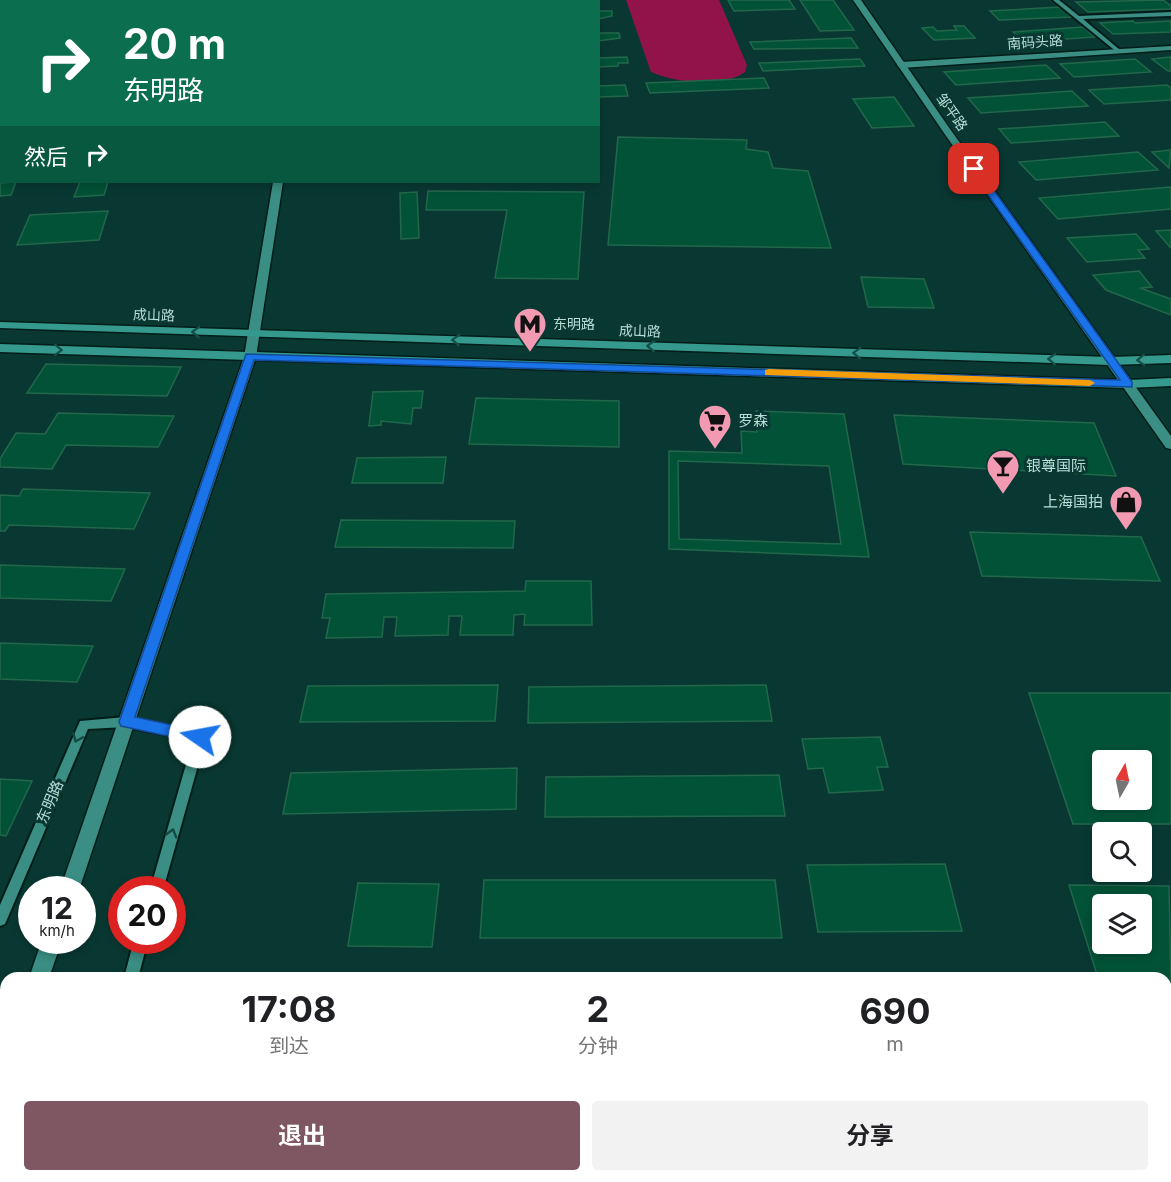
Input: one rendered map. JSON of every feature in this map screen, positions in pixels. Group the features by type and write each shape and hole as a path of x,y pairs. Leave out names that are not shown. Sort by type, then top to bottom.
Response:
{"main road":[{"name":"成山路","path":"0,325 1110,361 1171,358"},
{"path":"0,348 1128,384 1171,382"}],"street":[{"name":"邹平路","path":"857,0 1171,445"},
{"name":"南码头路","path":"901,65 1171,48"},
{"path":"74,876 250,357 278,183"},
{"path":"41,972 47,954"}],"lane":[{"path":"1056,0 1118,51"},
{"path":"1079,18 1171,14"},
{"name":"东明路","path":"0,920 84,724 126,722 200,737 160,876"},
{"path":"132,972 137,954"}],"shaded area":[{"path":"626,0 719,0 747,65 745,72 724,81 699,82 673,79 651,72"}],"building":[{"path":"728,0 789,0 795,9 734,11"},
{"path":"800,0 833,0 854,30 820,31"},
{"path":"1163,0 1171,6 1171,9 1088,12 1076,2"},
{"path":"1061,7 1071,17 999,20 990,11"},
{"path":"600,11 612,11 612,16 600,19"},
{"path":"1133,21 1135,23 1171,21 1171,32 1113,34 1100,23"},
{"path":"954,26 964,26 975,38 934,40 922,28 933,27 937,31 957,30"},
{"path":"1083,27 1095,37 1024,42 1013,32"},
{"path":"600,33 619,33 620,38 600,41"},
{"path":"851,38 858,48 754,49 750,42"},
{"path":"627,57 628,63 600,67 600,58"},
{"path":"1171,57 1171,71 1152,59"},
{"path":"860,59 865,66 763,71 759,63"},
{"path":"1135,59 1151,72 1074,77 1060,64"},
{"path":"1046,65 1060,78 956,85 944,72"},
{"path":"764,78 769,88 650,93 646,83"},
{"path":"625,85 628,96 600,97 600,86"},
{"path":"1167,85 1171,88 1171,100 1104,104 1089,90"},
{"path":"1072,91 1088,106 981,113 968,98"},
{"path":"894,97 914,126 872,128 853,99"},
{"path":"1105,122 1119,136 1011,143 999,129"},
{"path":"618,137 747,140 746,149 768,152 773,168 808,171 831,248 608,245"},
{"path":"1171,150 1169,168 1152,152"},
{"path":"1138,152 1158,170 1036,180 1019,162"},
{"path":"0,183 16,183 11,195 0,196"},
{"path":"80,183 108,183 104,195 74,197"},
{"path":"1171,187 1171,209 1058,219 1039,198"},
{"path":"428,191 584,192 578,279 495,278 507,210 426,210"},
{"path":"417,192 419,238 401,239 400,193"},
{"path":"108,211 99,240 17,245 30,215"},
{"path":"1171,230 1171,248 1156,231"},
{"path":"1136,234 1149,249 1138,250 1145,258 1087,262 1067,238"},
{"path":"1139,271 1152,287 1140,288 1171,299 1171,315 1106,290 1093,275"},
{"path":"861,277 924,279 934,308 868,307"},
{"path":"46,364 181,367 167,396 27,393"},
{"path":"423,391 421,408 413,408 411,424 381,421 381,425 369,426 373,392"},
{"path":"476,398 619,401 619,447 469,444"},
{"path":"756,411 844,414 869,557 669,549 669,451 742,453 741,431 757,432"},
{"path":"58,413 174,416 158,447 66,445 52,469 0,467 0,459 16,433 45,434"},
{"path":"894,415 1094,423 1116,476 903,464"},
{"path":"446,457 443,483 352,483 357,458"},
{"path":"678,461 829,466 841,544 679,539"},
{"path":"23,489 150,493 134,529 9,525 5,531 0,531 0,495 19,496"},
{"path":"341,520 515,521 513,548 335,547"},
{"path":"970,532 1141,537 1160,581 982,576"},
{"path":"0,565 125,569 111,601 0,598"},
{"path":"526,581 591,581 592,625 524,625 525,614 514,615 513,635 460,635 462,616 449,616 448,635 395,636 397,617 384,617 382,637 326,638 330,618 322,618 326,594 525,591"},
{"path":"0,643 93,646 77,682 0,679"},
{"path":"498,685 495,721 300,722 308,686"},
{"path":"766,685 772,721 528,723 529,687"},
{"path":"1029,693 1171,693 1171,824 1092,822 1092,824 1073,824"},
{"path":"880,737 888,767 877,767 883,790 829,793 823,768 808,769 802,739"},
{"path":"517,768 516,809 283,814 291,773"},
{"path":"779,775 785,816 545,817 546,777"},
{"path":"0,779 32,781 6,836 0,835"},
{"path":"945,864 962,931 818,932 807,865"},
{"path":"484,880 775,880 782,938 480,938"},
{"path":"358,883 439,884 432,947 348,946"},
{"path":"1069,885 1169,886 1171,972 1096,972"}],"slow traffic":[{"path":"769,373 1090,383"}],"place":[{"name":"东明路","path":"530,353"},
{"name":"罗森","path":"715,450"},
{"name":"银尊国际","path":"1003,495"},
{"name":"上海国拍","path":"1126,531"}],"route":[{"path":"200,737 126,722 250,357 1128,384 974,169"}]}
